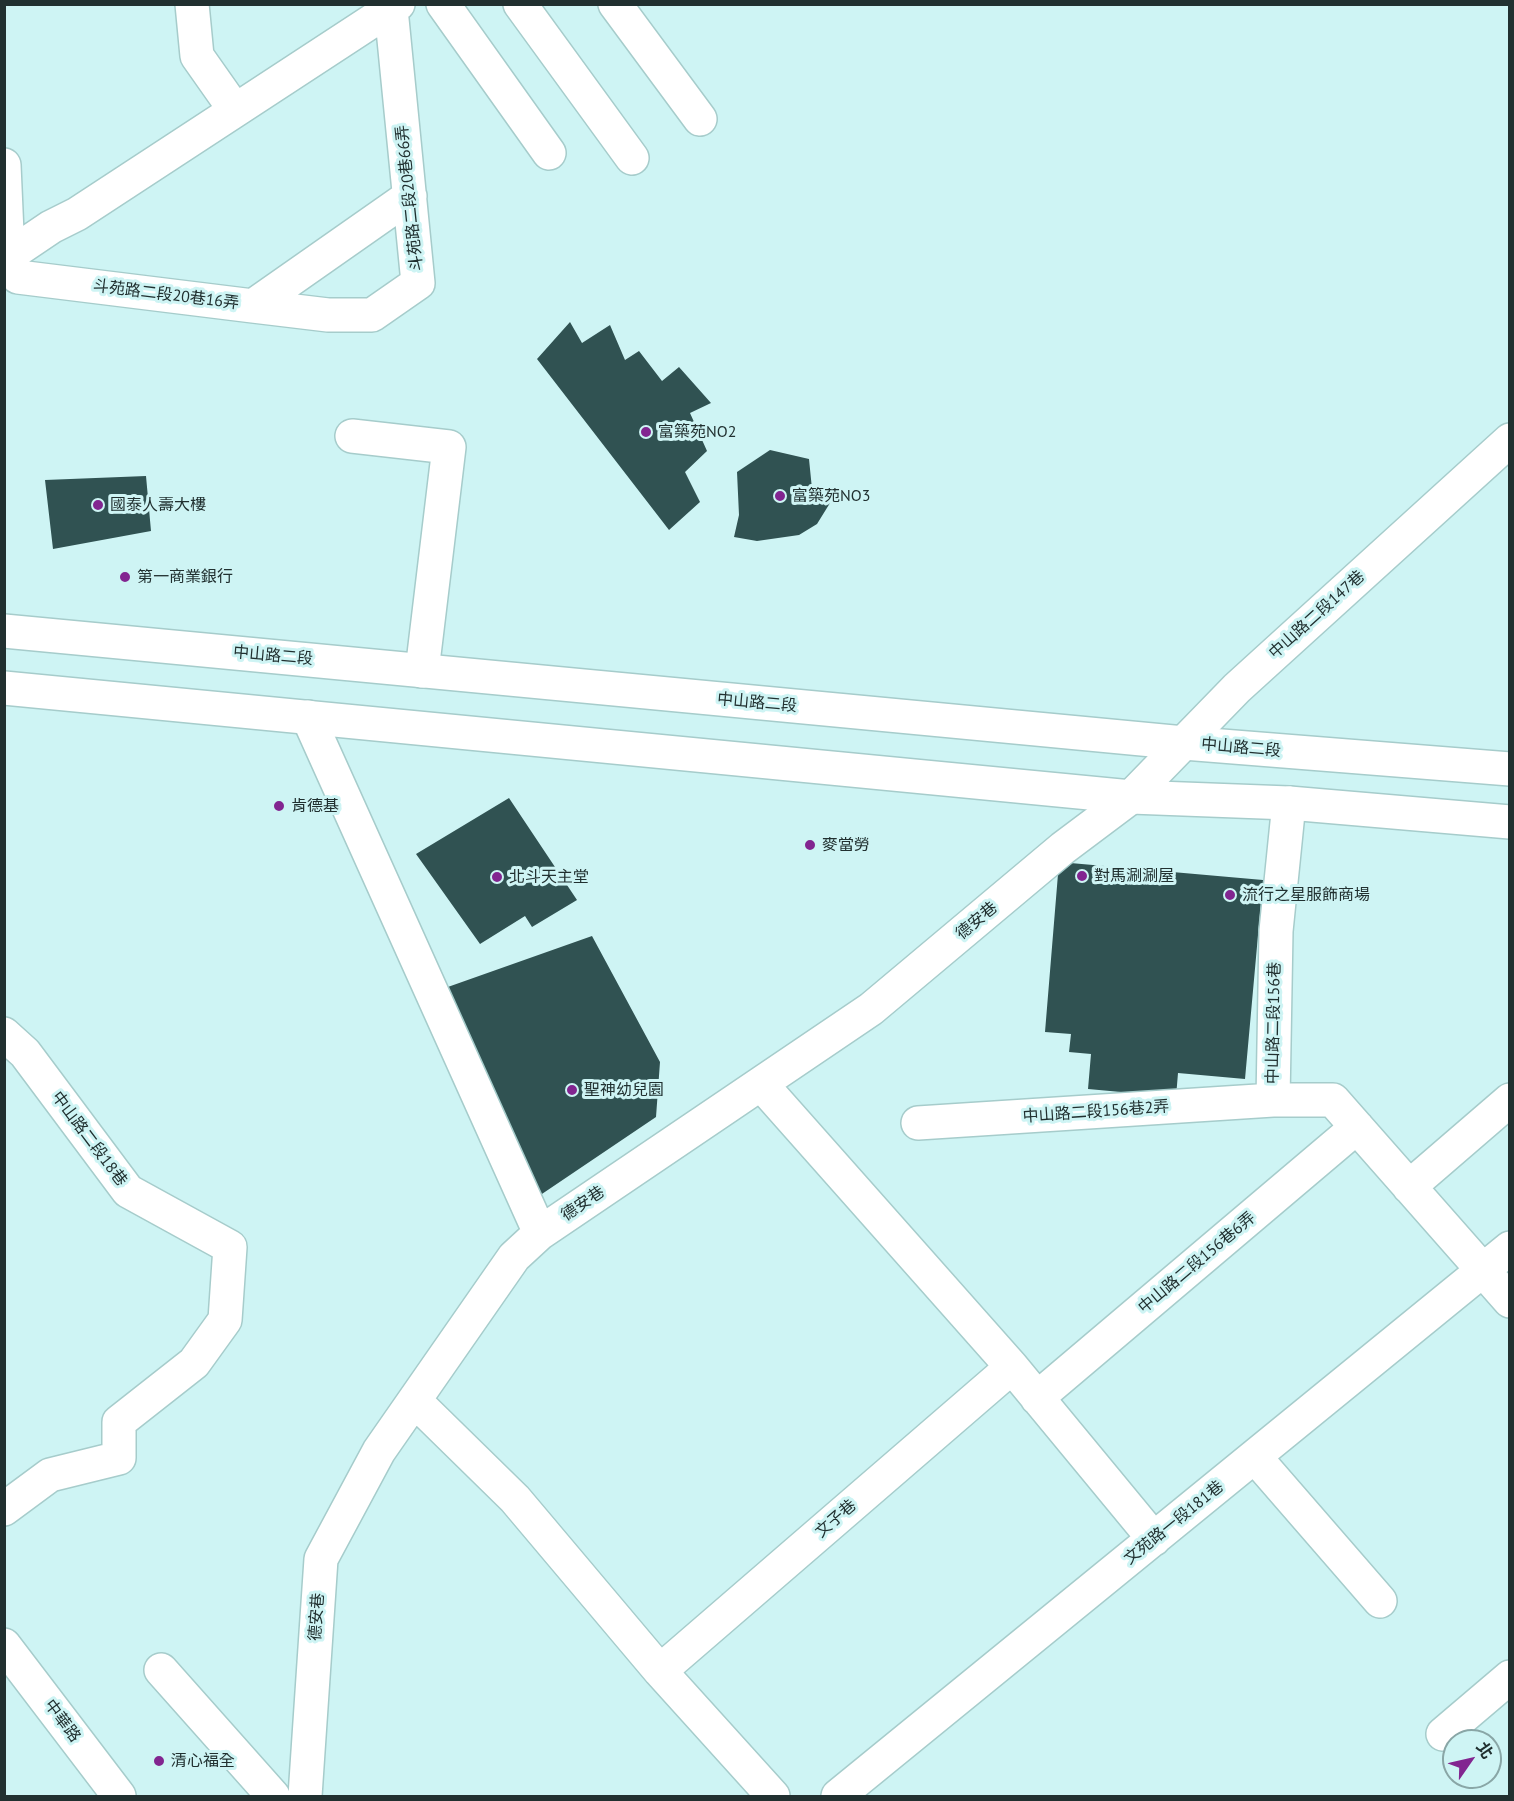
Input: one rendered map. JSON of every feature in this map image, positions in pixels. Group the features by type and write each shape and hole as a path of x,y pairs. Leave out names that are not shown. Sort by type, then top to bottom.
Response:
{"main road":[{"path":"192,4 197,56 235,110"},
{"path":"443,4 549,153"},
{"path":"520,4 632,158"},
{"path":"615,4 700,120"},
{"path":"6,257 51,227 77,214 394,7"},
{"name":"斗苑路二段20巷66弄","path":"253,306 328,315 372,315 418,283 394,7"},
{"path":"4,165 6,257"},
{"name":"斗苑路二段20巷16弄","path":"6,257 18,277 253,306 410,196"},
{"path":"352,436 449,447 422,671"},
{"name":"中山路二段147巷","path":"1131,797 1237,688 1509,440"},
{"name":"中山路二段","path":"4,631 1184,743 1509,769"},
{"path":"4,688 1131,797 1289,803 1509,822"},
{"path":"308,717 540,1233"},
{"name":"德安巷","path":"305,1797 321,1559 379,1451 514,1257 540,1233 762,1085 871,1009 1063,848 1131,797"},
{"name":"中山路二段156巷","path":"1289,803 1276,931 1273,1100 1333,1100 1509,1301"},
{"name":"中山路二段18巷","path":"4,1034 25,1053 128,1191 230,1247 225,1320 194,1363 119,1422 120,1458 50,1475 4,1509"},
{"path":"762,1085 1012,1367 1154,1539"},
{"name":"中山路二段156巷2弄","path":"918,1123 1273,1100"},
{"path":"1409,1187 1509,1100"},
{"name":"中山路二段156巷6弄","path":"1037,1398 1357,1127"},
{"name":"文苑路一段181巷","path":"838,1797 1483,1272 1509,1248"},
{"name":"文子巷","path":"660,1671 1012,1367"},
{"path":"415,1401 515,1498 759,1792"},
{"path":"1255,1457 1380,1601"},
{"name":"中華路","path":"4,1645 119,1797"},
{"path":"161,1670 273,1797"},
{"path":"1449,1729 1509,1677"}],"building":[{"name":"富築苑NO2","path":"570,322 582,343 610,325 625,360 639,351 662,381 679,367 711,403 690,413 707,451 685,472 700,502 669,530 537,359"},
{"name":"富築苑NO3","path":"770,450 809,459 812,489 830,503 817,524 799,535 757,541 734,537 739,515 737,472"},
{"name":"國泰人壽大樓","path":"146,476 151,531 53,549 45,480"},
{"name":"北斗天主堂","path":"509,798 577,900 532,927 525,916 480,944 416,854"},
{"path":"1059,862 1263,880 1245,1079 1178,1073 1176,1097 1088,1089 1091,1054 1069,1052 1071,1034 1045,1032"},
{"name":"聖神幼兒園","path":"592,936 660,1062 656,1117 533,1200 445,988"}],"place":[{"name":"富築苑NO2","path":"646,432"},
{"name":"富築苑NO3","path":"780,496"},
{"name":"國泰人壽大樓","path":"98,505"},
{"name":"第一商業銀行","path":"125,577"},
{"name":"肯德基","path":"279,806"},
{"name":"麥當勞","path":"810,845"},
{"name":"對馬涮涮屋","path":"1082,876"},
{"name":"北斗天主堂","path":"497,877"},
{"name":"流行之星服飾商場","path":"1230,895"},
{"name":"聖神幼兒園","path":"572,1090"},
{"name":"清心福全","path":"159,1761"}]}
